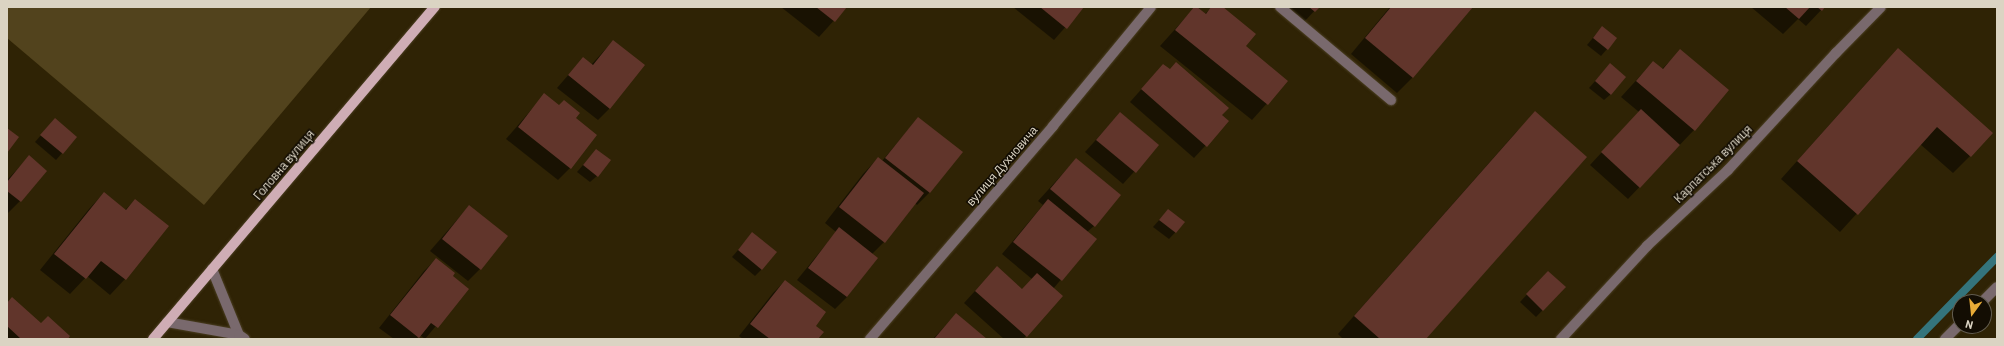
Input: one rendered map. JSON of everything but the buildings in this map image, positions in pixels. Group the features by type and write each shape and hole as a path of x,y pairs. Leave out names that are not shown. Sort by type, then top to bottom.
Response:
{"main road":[{"name":"Головна вулиця","path":"153,339 435,7"}],"street":[{"name":"вулиця Духновича","path":"870,339 1053,126 1151,7"},
{"path":"1280,7 1391,100"},
{"name":"Карпатська вулиця","path":"1561,339 1647,246 1728,170 1836,53 1882,7"},
{"path":"212,269 242,337"},
{"path":"167,322 242,337"}],"shaded area":[{"path":"7,7 371,7 204,205 7,38"}],"waterway":[{"path":"1917,339 1997,257"}]}
